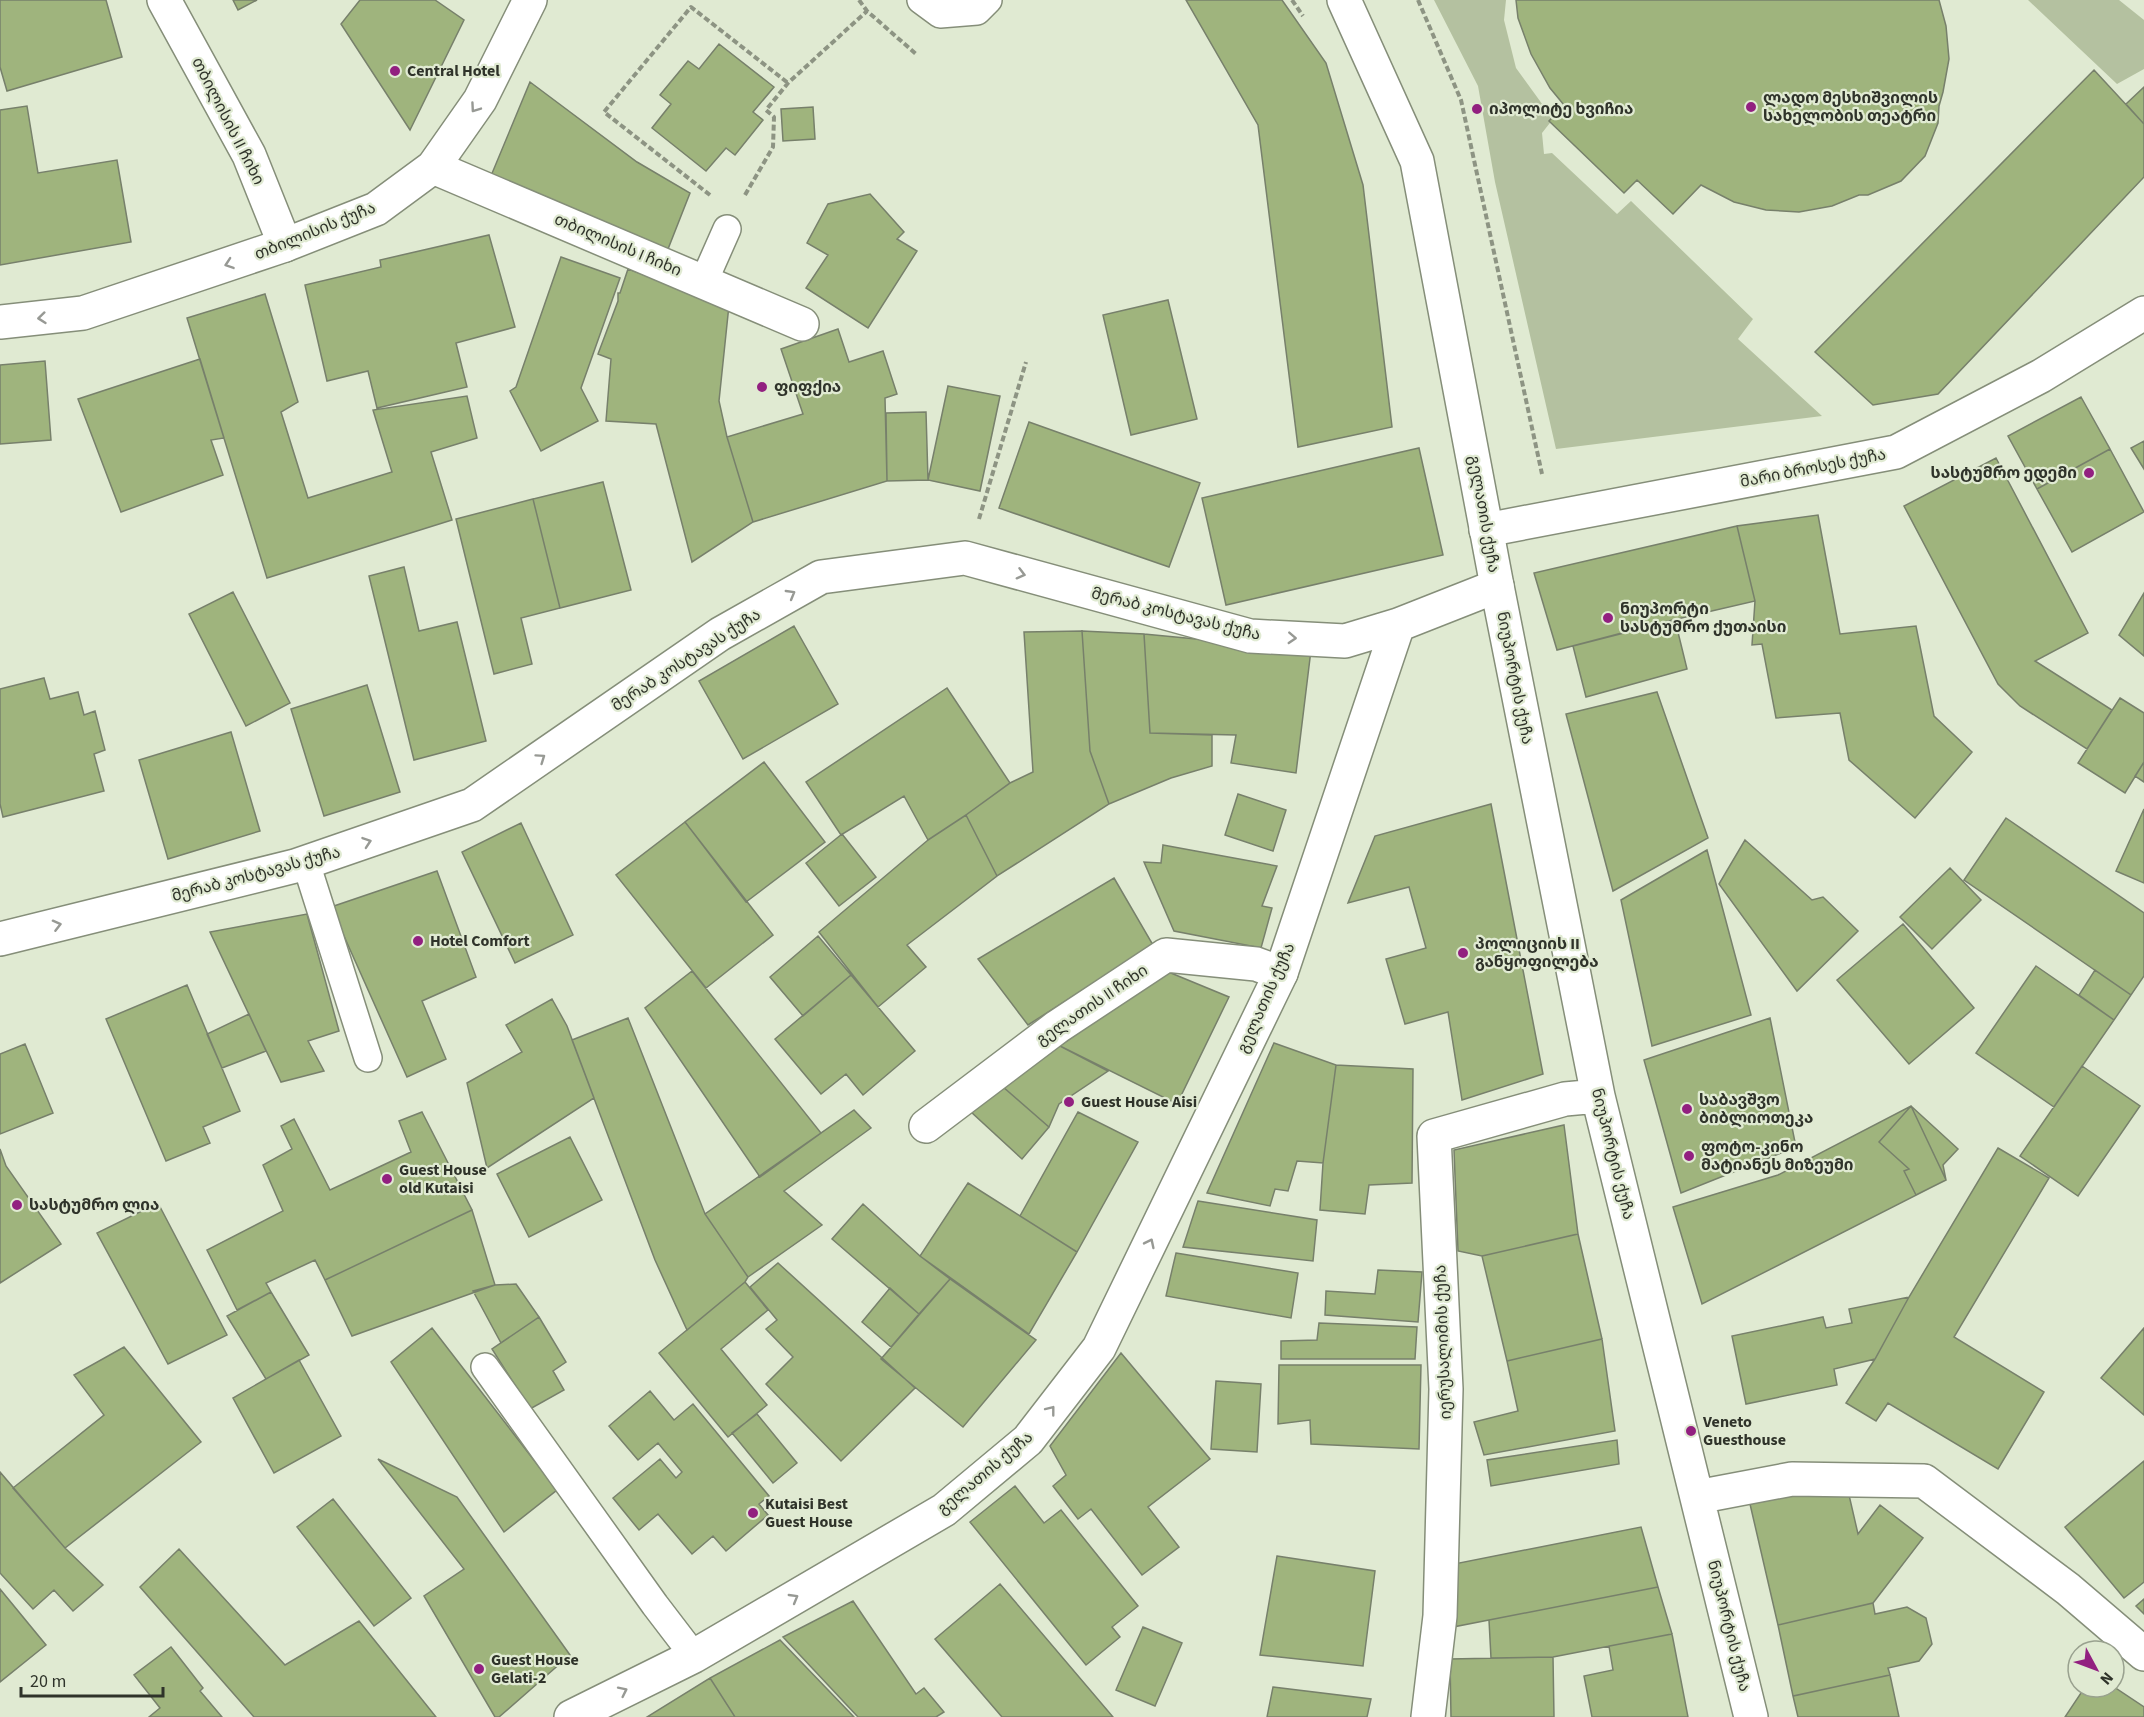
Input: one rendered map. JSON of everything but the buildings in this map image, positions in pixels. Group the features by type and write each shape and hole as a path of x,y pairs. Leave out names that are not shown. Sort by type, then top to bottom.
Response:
{"street":[{"name":"თბილისის II ჩიხი","path":"164,0 249,155 285,245"},
{"name":"თბილისის ქუჩა","path":"0,322 84,313 285,245 376,209 433,168 480,100 530,0"},
{"name":"გელათის ქუჩა","path":"571,1717 694,1656 944,1510 1028,1440 1099,1348 1281,973 1398,625 1497,586 1417,161 1344,0"},
{"name":"თბილისის I ჩიხი","path":"433,168 802,324"},
{"name":"მარი ბროსეს ქუჩა","path":"1486,530 1896,452 2041,376 2144,313"},
{"name":"მერაბ კოსტავას ქუჩა","path":"0,939 306,863 472,805 720,634 821,577 965,558 1250,636 1346,641 1398,625"},
{"name":"ნიუპორტის ქუჩა","path":"1497,586 1598,1096 1751,1717"},
{"name":"გელათის II ჩიხი","path":"926,1126 1057,1027 1166,955 1256,964 1281,973"},
{"name":"იერუსალიმის ქუჩა","path":"1428,1717 1440,1616 1446,1389 1434,1136 1565,1099 1598,1096"},
{"path":"1697,1497 1792,1479 1924,1481 2068,1589 2144,1654"}],"lane":[{"path":"921,0 940,14 977,11 988,0"},
{"path":"704,281 730,221"},
{"path":"306,863 368,1058"},
{"path":"485,1367 694,1656"}],"path":[{"path":"859,0 867,11 916,54"},
{"path":"1418,0 1461,100 1542,474"},
{"path":"788,83 691,7 604,112 730,221 773,147 774,117 765,110 788,83 867,11"},
{"path":"965,558 1026,362"}],"green space":[{"path":"1434,0 1506,0 1504,20 1516,68 1553,119 1542,133 1544,154 1552,153 1617,214 1631,201 1753,319 1738,339 1822,416 1556,449 1495,182 1478,86"},
{"path":"2028,0 2119,0 2144,20 2144,69 2117,84"}],"place":[{"name":"Central Hotel","path":"395,71"},
{"name":"ლადო მესხიშვილის სახელობის თეატრი","path":"1751,107"},
{"name":"იპოლიტე ხვიჩია","path":"1477,109"},
{"name":"ფიფქია","path":"762,387"},
{"name":"სასტუმრო ედემი","path":"2089,473"},
{"name":"ნიუპორტი სასტუმრო ქუთაისი","path":"1608,618"},
{"name":"Hotel Comfort","path":"418,941"},
{"name":"პოლიციის II განყოფილება","path":"1463,953"},
{"name":"Guest House Aisi","path":"1069,1102"},
{"name":"საბავშვო ბიბლიოთეკა","path":"1687,1109"},
{"name":"ფოტო-კინო მატიანეს მიზეუმი","path":"1689,1156"},
{"name":"Guest House old Kutaisi","path":"387,1179"},
{"name":"სასტუმრო ლია","path":"17,1205"},
{"name":"Veneto Guesthouse","path":"1691,1431"},
{"name":"Kutaisi Best Guest House","path":"753,1513"},
{"name":"Guest House Gelati-2","path":"479,1669"}]}
